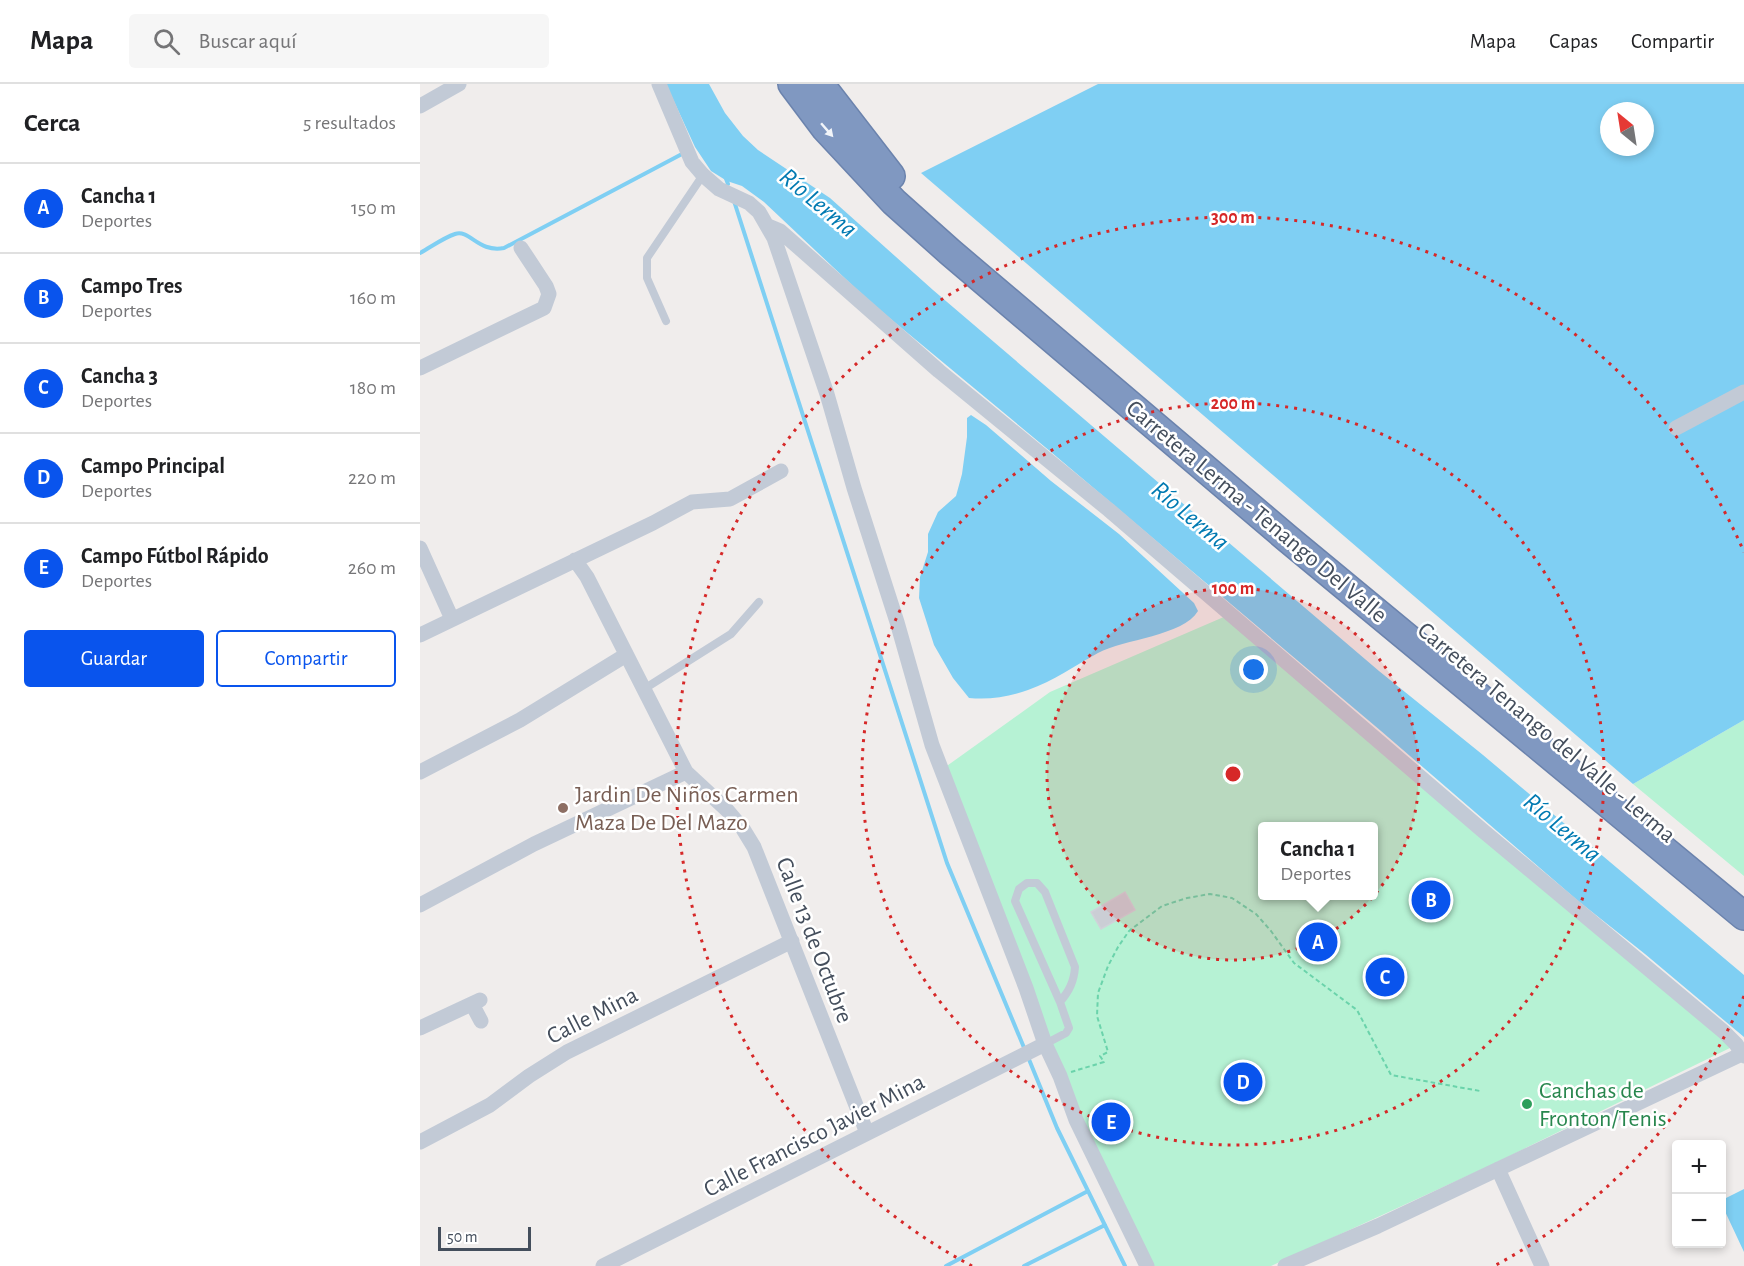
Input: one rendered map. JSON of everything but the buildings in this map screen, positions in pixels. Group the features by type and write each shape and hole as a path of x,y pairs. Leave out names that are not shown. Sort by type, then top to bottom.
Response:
{"highway":[{"name":"Carretera Lerma - Tenango Del Valle","path":"792,84 832,137 894,202 950,252 1288,539 1744,916"},
{"name":"Carretera Tenango del Valle - Lerma","path":"820,84 904,193 959,244 1744,897"}],"street":[{"path":"420,106 459,84"},
{"path":"658,84 693,162 703,175 719,189 749,203 759,212 774,238 827,394 932,745 1040,1046 1060,1076 1076,1120 1147,1266"},
{"path":"768,226 780,231 939,371 1109,510 1482,830 1724,1032 1743,1055 1378,1226 1286,1266"},
{"path":"420,368 544,308 549,294 546,286 521,248"},
{"path":"1676,428 1744,392"},
{"path":"420,635 692,502 730,499 781,471"},
{"path":"420,548 452,619"},
{"name":"Calle 13 de Octubre","path":"575,560 586,577 686,772 727,810 754,847 867,1133"},
{"path":"420,772 520,720 626,655"},
{"path":"420,905 534,844 686,772"},
{"name":"Calle Mina","path":"422,1136 490,1105 567,1052 792,941"},
{"path":"420,1026 476,1002 481,1021"},
{"name":"Calle Francisco Javier Mina","path":"603,1266 1040,1046"},
{"path":"1498,1169 1542,1266"}],"lane":[{"path":"666,321 647,278 648,258 703,175"},
{"path":"644,689 731,634 759,602"},
{"path":"1040,1046 1066,1033 1069,1028 1060,1002 1015,901 1018,889 1028,883 1037,883 1045,892 1075,967 1074,979 1060,1002"}],"path":[{"path":"1060,1076 1104,1062 1100,1056 1108,1052 1097,1016 1098,993 1108,966 1129,932 1162,906 1210,894 1232,898 1256,914 1294,963 1357,1010 1390,1075 1480,1091"}],"green space":[{"path":"1226,616 1732,1047 1489,1166 1271,1266 1152,1266 1072,1098 944,768 1050,692"},
{"path":"1744,720 1744,876 1633,784"}],"water":[{"name":"Río Lerma","path":"666,84 709,84 725,113 743,136 758,150 830,198 933,290 1379,671 1483,755 1744,975 1744,1037 1577,900 1381,731 869,301 764,202 742,186 727,181 711,171 695,147"},
{"path":"1098,84 1744,84 1744,720 1633,784 921,173"},
{"path":"971,415 1119,534 1194,603 1198,611 1180,626 1167,632 1109,648 1028,690 984,699 969,698 953,678 934,645 919,598 920,577 928,552 928,534 938,512 956,496 962,474 967,418"},
{"path":"1744,1189 1744,1252 1726,1214 1726,1198"}],"waterway":[{"path":"420,253 460,233 487,247 504,248 682,154"},
{"path":"725,176 728,184"},
{"path":"734,201 947,863 1025,1050"},
{"path":"1028,1057 1057,1128 1125,1266"},
{"path":"946,1266 1088,1191"},
{"path":"1024,1266 1105,1225"}],"place":[{"name":"Jardin De Niños Carmen Maza De Del Mazo","path":"563,808"},
{"name":"Campo Tres","path":"1431,900"},
{"name":"Cancha 1","path":"1318,942"},
{"name":"Cancha 3","path":"1385,977"},
{"name":"Campo Principal","path":"1243,1082"},
{"name":"Canchas de Fronton/Tenis","path":"1527,1104"},
{"name":"Campo Fútbol Rápido","path":"1111,1122"}]}
